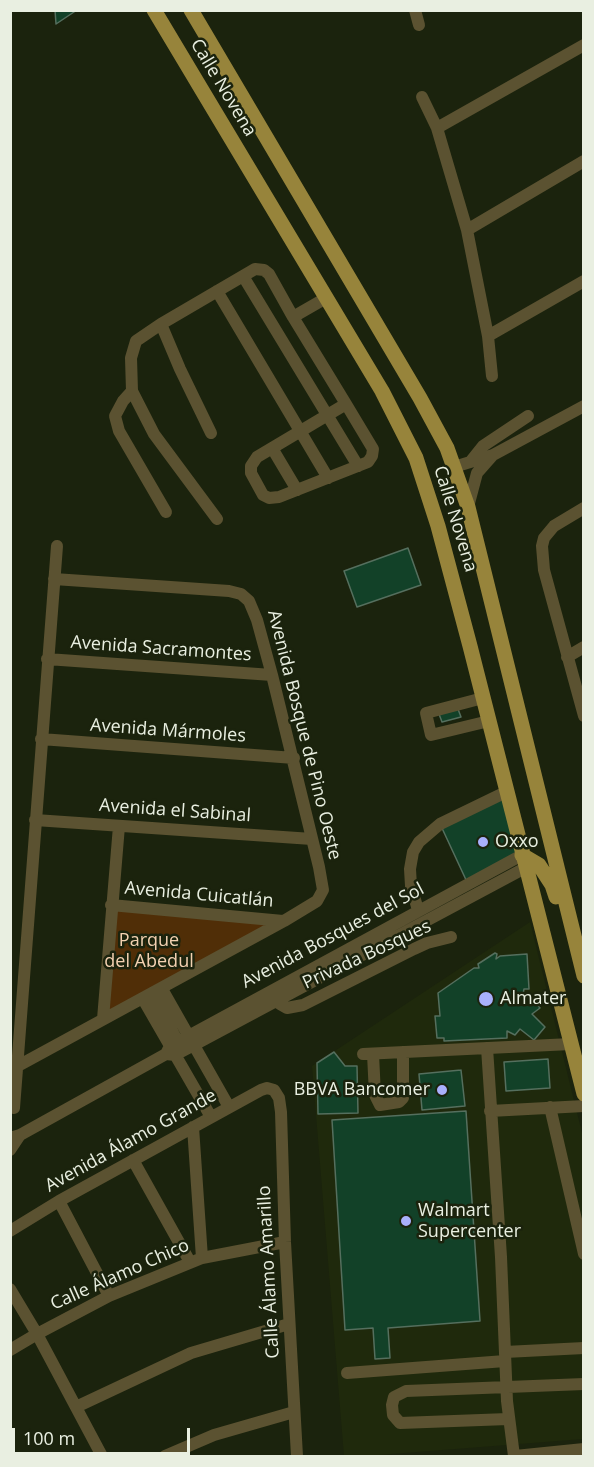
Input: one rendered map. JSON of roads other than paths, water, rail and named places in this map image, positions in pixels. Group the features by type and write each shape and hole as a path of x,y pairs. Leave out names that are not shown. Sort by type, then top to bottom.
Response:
{"main road":[{"name":"Calle Novena","path":"154,10 382,392 416,458 438,526 584,1094"},
{"name":"Calle Novena","path":"191,10 436,424 468,507 584,976"},
{"path":"523,861 539,865 552,885 566,932 577,952"}],"street":[{"path":"415,10 419,25"},
{"path":"436,128 584,45"},
{"path":"422,97 436,128 467,230 488,336 492,376"},
{"path":"467,230 584,161"},
{"path":"218,519 154,434 132,392 131,358 136,341 255,269 264,270 268,274 293,317 346,404 373,449 368,462 279,497 269,498 263,495 251,473 251,466 257,457 346,404"},
{"path":"243,276 358,466"},
{"path":"488,336 584,281"},
{"path":"217,291 328,478"},
{"path":"293,317 326,298"},
{"path":"161,324 211,433"},
{"path":"132,392 123,401 115,416 119,431 166,512"},
{"path":"453,466 493,455 584,406"},
{"path":"471,461 483,446 528,416"},
{"path":"272,448 297,490"},
{"path":"468,507 477,473 493,455"},
{"path":"584,508 554,526 544,538 542,546 544,570 584,716"},
{"path":"14,1108 57,546"},
{"name":"Avenida Bosque de Pino Oeste","path":"54,579 229,591 241,594 249,601 253,608 294,758 323,885 317,901 284,921"},
{"path":"567,657 584,647"},
{"name":"Avenida Sacramontes","path":"47,659 272,675"},
{"path":"483,698 426,713 431,735 489,721"},
{"path":"463,703 468,726"},
{"name":"Avenida Mármoles","path":"41,739 294,758"},
{"path":"418,910 411,886 410,869 413,852 419,842 440,825 507,792"},
{"name":"Avenida el Sabinal","path":"35,820 312,839"},
{"path":"103,1019 119,826"},
{"name":"Avenida Bosques del Sol","path":"274,995 418,910 523,861"},
{"name":"Avenida Bosques del Sol","path":"10,1150 15,1136 523,861"},
{"name":"Avenida Cuicatlán","path":"111,905 284,921"},
{"path":"16,1066 284,921"},
{"name":"Privada Bosques","path":"274,995 291,1008 303,1005 427,943 451,937"},
{"path":"152,994 179,1046 211,1117"},
{"path":"152,994 179,1046 229,1107"},
{"path":"404,1052 403,1098 399,1102 380,1105 375,1095 368,1054 404,1052 571,1044"},
{"path":"487,1048 501,1257 508,1419 514,1456 584,1449"},
{"name":"Avenida Álamo Grande","path":"10,1231 59,1201 229,1107 261,1090 271,1088"},
{"name":"Calle Álamo Amarillo","path":"271,1088 279,1098 281,1112 285,1242 297,1456"},
{"path":"490,1111 584,1106"},
{"path":"550,1107 583,1253"},
{"path":"193,1127 196,1260"},
{"path":"133,1160 196,1260"},
{"path":"59,1201 109,1296"},
{"name":"Calle Álamo Chico","path":"10,1350 109,1296 196,1260 285,1242"},
{"path":"10,1289 37,1334 102,1456"},
{"path":"76,1407 191,1353 289,1324"},
{"path":"347,1373 584,1348"},
{"path":"508,1419 405,1423 397,1421 391,1411 394,1397 406,1391 584,1384"},
{"path":"165,1456 214,1435 294,1412"}],"place":[{"name":"Oxxo","path":"483,842"},
{"name":"Almater","path":"486,999"},
{"name":"BBVA Bancomer","path":"442,1090"},
{"name":"Walmart Supercenter","path":"406,1221"}],"park label":[{"name":"Parque del Abedul","path":"149,951"}]}
